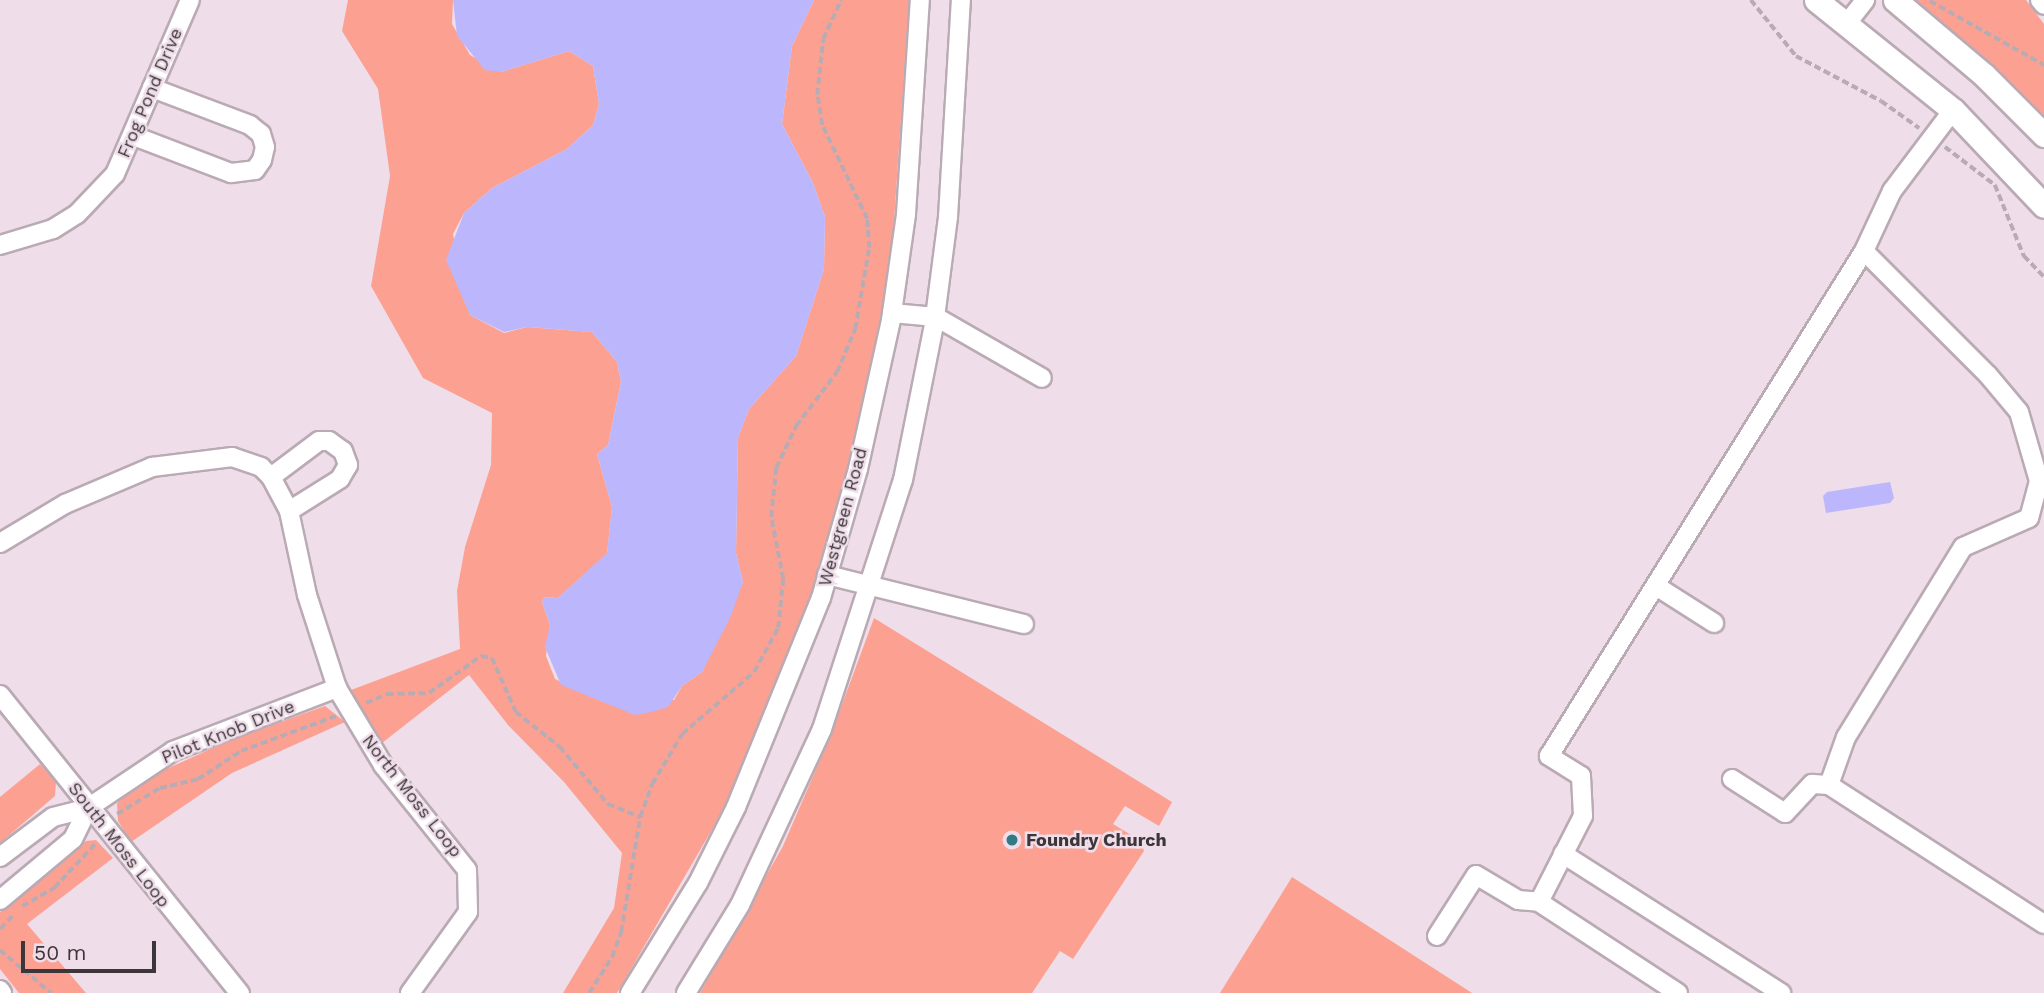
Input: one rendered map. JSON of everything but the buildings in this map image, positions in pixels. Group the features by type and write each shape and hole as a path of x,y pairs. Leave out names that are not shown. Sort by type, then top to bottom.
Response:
{"main road":[{"path":"1816,0 1848,22 1953,110 2044,206"},
{"path":"1895,0 1984,75 2044,135"}],"street":[{"name":"Frog Pond Drive","path":"0,245 53,229 77,214 115,174 134,136 190,0"},
{"name":"Westgreen Road","path":"630,993 698,883 736,807 778,712 827,575 858,469 892,313 907,201 920,0"},
{"path":"686,993 740,905 779,828 822,729 871,586 903,480 936,317 948,217 961,0"},
{"path":"1848,22 1865,0"},
{"path":"2040,0 2044,5"},
{"path":"134,136 231,173 255,170 262,160 265,147 261,134 250,125 152,88"},
{"path":"1539,902 1583,816 1581,776 1549,756 1864,251 1892,191 1953,110"},
{"path":"1829,785 1846,737 1963,547 2029,518 2041,480 2036,439 2019,412 1988,375 1864,251"},
{"path":"892,313 936,317 1042,378"},
{"path":"0,543 65,504 152,467 232,457 261,467 271,477 319,441 329,441 343,451 348,465 340,479 289,511"},
{"name":"North Moss Loop","path":"271,477 283,493 289,511 306,594 337,688 383,765 461,858 470,884 470,901 462,924 410,993"},
{"path":"827,575 1024,624"},
{"path":"1656,586 1714,623"},
{"name":"Pilot Knob Drive","path":"0,857 53,817 88,808 173,751 337,688"},
{"name":"South Moss Loop","path":"0,695 88,808 240,993"},
{"path":"1732,779 1784,813 1812,784 1829,785 2044,924"},
{"name":"Pilot Knob Drive","path":"0,900 73,839 88,808"},
{"path":"1563,854 1781,993"},
{"path":"1437,936 1476,875 1518,900 1539,902 1678,993"}],"path":[{"path":"589,993 612,957 621,932 640,817 652,784 682,734 746,681 778,628 783,579 771,517 776,468 796,426 837,372 855,329 869,248 867,219 822,125 817,95 823,38 841,0"},
{"path":"1751,0 1796,56 1881,101 1995,185 2024,256 2044,277"},
{"path":"1931,1 2044,65"},
{"path":"0,929 23,905 54,888 90,852 114,814 123,814 142,796 198,779 241,751 387,694 429,693 481,656 492,658 516,712 560,747 608,804 640,817"},
{"path":"0,950 51,993"}],"shaded area":[{"path":"348,0 453,0 452,24 470,55 501,72 569,51 593,66 599,104 593,125 567,149 492,188 464,213 453,234 470,315 504,333 527,327 592,332 617,362 621,382 608,445 597,454 612,507 607,554 558,598 545,597 542,602 550,625 546,656 555,679 603,702 674,700 682,686 702,672 743,582 736,553 738,438 749,409 796,356 824,269 825,217 813,183 782,124 792,46 814,0 909,0 892,251 867,400 842,499 812,597 721,814 617,993 563,993 614,908 622,853 564,782 508,725 469,675 382,743 351,690 460,649 457,591 465,547 491,465 492,413 423,378 371,286 390,176 378,89 342,31"},
{"path":"453,0 814,0 792,46 782,124 813,183 825,217 824,269 796,356 749,409 738,438 736,553 743,582 730,618 702,672 682,686 668,707 651,712 635,715 561,685 545,647 550,625 542,602 545,597 558,598 607,553 612,507 597,454 608,445 621,382 617,362 592,332 527,327 504,332 470,315 446,260 464,213 492,188 567,149 593,125 599,104 593,66 569,51 501,72 485,70 457,36"},
{"path":"1910,0 2026,0 2044,24 2044,121"},
{"path":"1890,482 1894,498 1890,503 1826,513 1823,496 1827,492"},
{"name":"Foundry Church","path":"874,618 1172,802 1159,826 1125,806 1113,824 1141,841 1144,851 1073,959 1060,951 1032,993 700,993 783,846 830,737"},
{"path":"325,706 345,722 232,773 131,842 118,821 117,804 123,795 153,775 233,739"},
{"path":"40,764 56,781 55,796 0,843 0,797"},
{"path":"96,840 113,858 27,924 86,993 19,993 0,969 0,912 86,841"},
{"path":"1292,877 1472,993 1220,993"}],"place":[{"name":"Foundry Church","path":"1012,840"}]}
